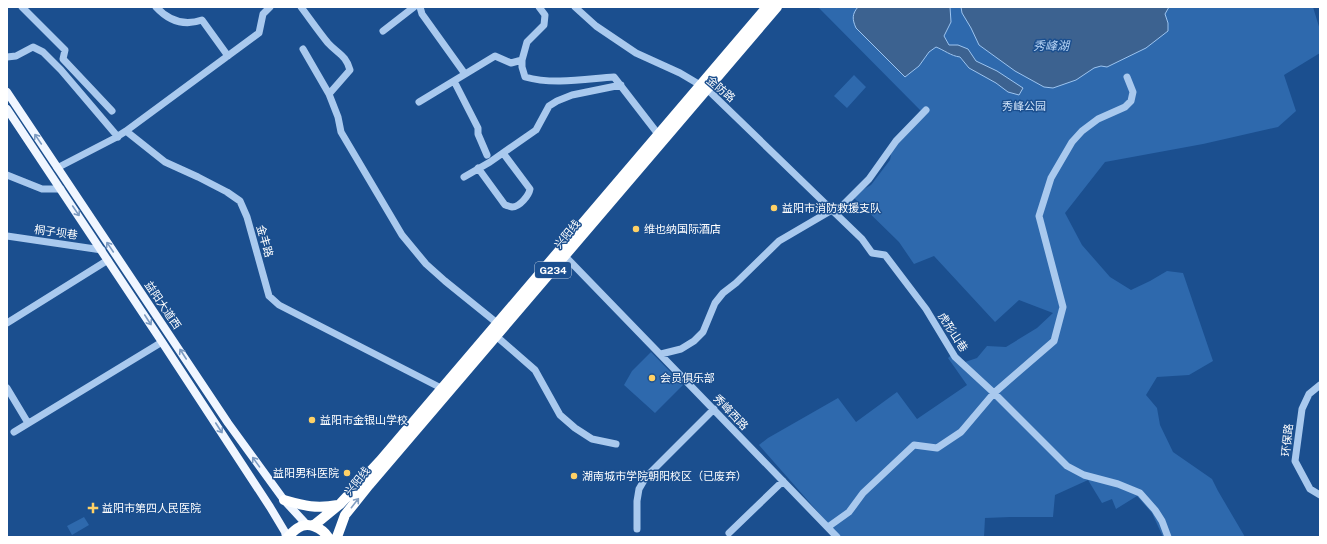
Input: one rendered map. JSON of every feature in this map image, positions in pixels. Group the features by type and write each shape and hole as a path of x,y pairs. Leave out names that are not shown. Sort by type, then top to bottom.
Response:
{"highway":[{"name":"兴阳线","path":"337,537 345,515 497,323 562,253 704,87 765,10 777,7"},
{"name":"兴阳线","path":"310,525 340,504 496,336 658,134 704,87"},
{"path":"284,500 304,506 322,508 340,504"},
{"path":"310,525 326,534 328,537"},
{"name":"G234","path":"287,537 298,527 310,525"}],"main road":[{"name":"益阳大道西","path":"7,92 228,423 284,500 310,525"},
{"name":"益阳大道西","path":"7,109 102,250 270,507 287,537"}],"street":[{"path":"22,7 65,50 63,59 112,111"},
{"path":"156,7 161,13 176,21 192,24 202,20 228,56"},
{"path":"58,168 126,131 259,33 263,14 270,7"},
{"path":"301,7 329,44 348,62 350,70 329,94"},
{"path":"383,31 414,7"},
{"path":"420,7 422,14 466,74"},
{"path":"539,7 545,15 544,25 526,42 522,60 522,67 525,77 557,81 614,77 658,134"},
{"name":"金防路","path":"574,7 596,26 636,53 704,87 833,211"},
{"path":"7,57 16,56 33,47 42,52 61,70 118,136"},
{"path":"303,49 329,94 338,117 341,132 402,235 426,264 497,323"},
{"path":"419,102 495,56 512,63 522,60"},
{"path":"828,527 849,512 863,493 914,445 937,448 961,432 994,393 1054,341 1063,307 1039,216 1051,178 1072,142 1082,131 1098,119 1125,107 1131,101 1133,92 1126,77"},
{"path":"454,81 478,128 478,134 487,154"},
{"path":"464,176 503,153 536,130 549,106 557,101 572,95 621,85"},
{"path":"661,354 681,349 694,341 703,332 715,304 723,293 736,283 779,241 833,211 869,179 896,141 926,110"},
{"name":"金丰路","path":"126,131 166,162 198,176 240,201 247,217 270,296 279,305 445,390"},
{"path":"478,168 506,205 512,207 516,206 529,195 530,189 503,153"},
{"path":"7,174 42,189 61,189"},
{"name":"虎形山巷","path":"833,211 862,239 872,253 886,255 926,309 955,358 994,393 1067,466 1084,475 1118,484 1140,493 1155,510 1162,521 1168,537"},
{"name":"桐子坝巷","path":"7,236 102,250"},
{"name":"秀峰西路","path":"562,253 837,537"},
{"path":"7,323 108,260"},
{"path":"496,336 535,370 560,415 575,428 592,439 616,444"},
{"path":"14,432 162,342"},
{"name":"环保路","path":"1320,385 1309,394 1302,408 1295,460 1310,488 1320,495"},
{"path":"7,388 28,423"},
{"path":"637,529 637,501 639,489 646,477 714,409"},
{"path":"729,533 783,481"}],"green space":[{"name":"秀峰公园","path":"818,7 1313,7 1320,30 1320,53 1284,75 1296,111 1278,127 1203,144 1105,162 1065,213 1082,245 1110,277 1131,290 1167,271 1183,273 1213,361 1189,375 1157,377 1146,395 1157,408 1160,425 1173,452 1212,479 1245,537 1163,537 1152,513 1137,496 1116,509 1112,499 1102,503 1088,480 1055,495 1053,517 985,518 984,537 840,537 759,445 768,438 838,398 856,422 897,392 917,419 967,385 948,358 955,352 965,362 977,358 987,346 1006,347 1037,328 1053,313 1019,300 995,322 934,256 914,264 899,242 854,198 862,190 871,185 890,160 892,149 925,115"},
{"path":"854,75 866,87 847,108 834,96"},
{"name":"会员俱乐部","path":"651,352 683,385 655,413 624,385 632,371"},
{"path":"84,517 89,525 72,535 67,526"}],"water":[{"path":"858,7 950,7 951,22 944,36 949,45 958,45 968,49 976,61 997,71 1023,88 1019,95 1008,92 996,83 969,68 960,57 936,47 929,52 919,66 905,77 856,28 853,17"},
{"name":"秀峰湖","path":"961,7 1169,7 1165,14 1168,23 1168,31 1146,48 1107,67 1101,66 1094,68 1076,80 1053,88 1044,87 1015,71 979,45 962,13"}],"place":[{"name":"益阳市消防救援支队","path":"774,208"},
{"name":"维也纳国际酒店","path":"636,229"},
{"name":"会员俱乐部","path":"652,378"},
{"name":"益阳市金银山学校","path":"312,420"},
{"name":"益阳男科医院","path":"347,473"},
{"name":"湖南城市学院朝阳校区（已废弃）","path":"574,476"},
{"name":"益阳市第四人民医院","path":"93,508"}]}
